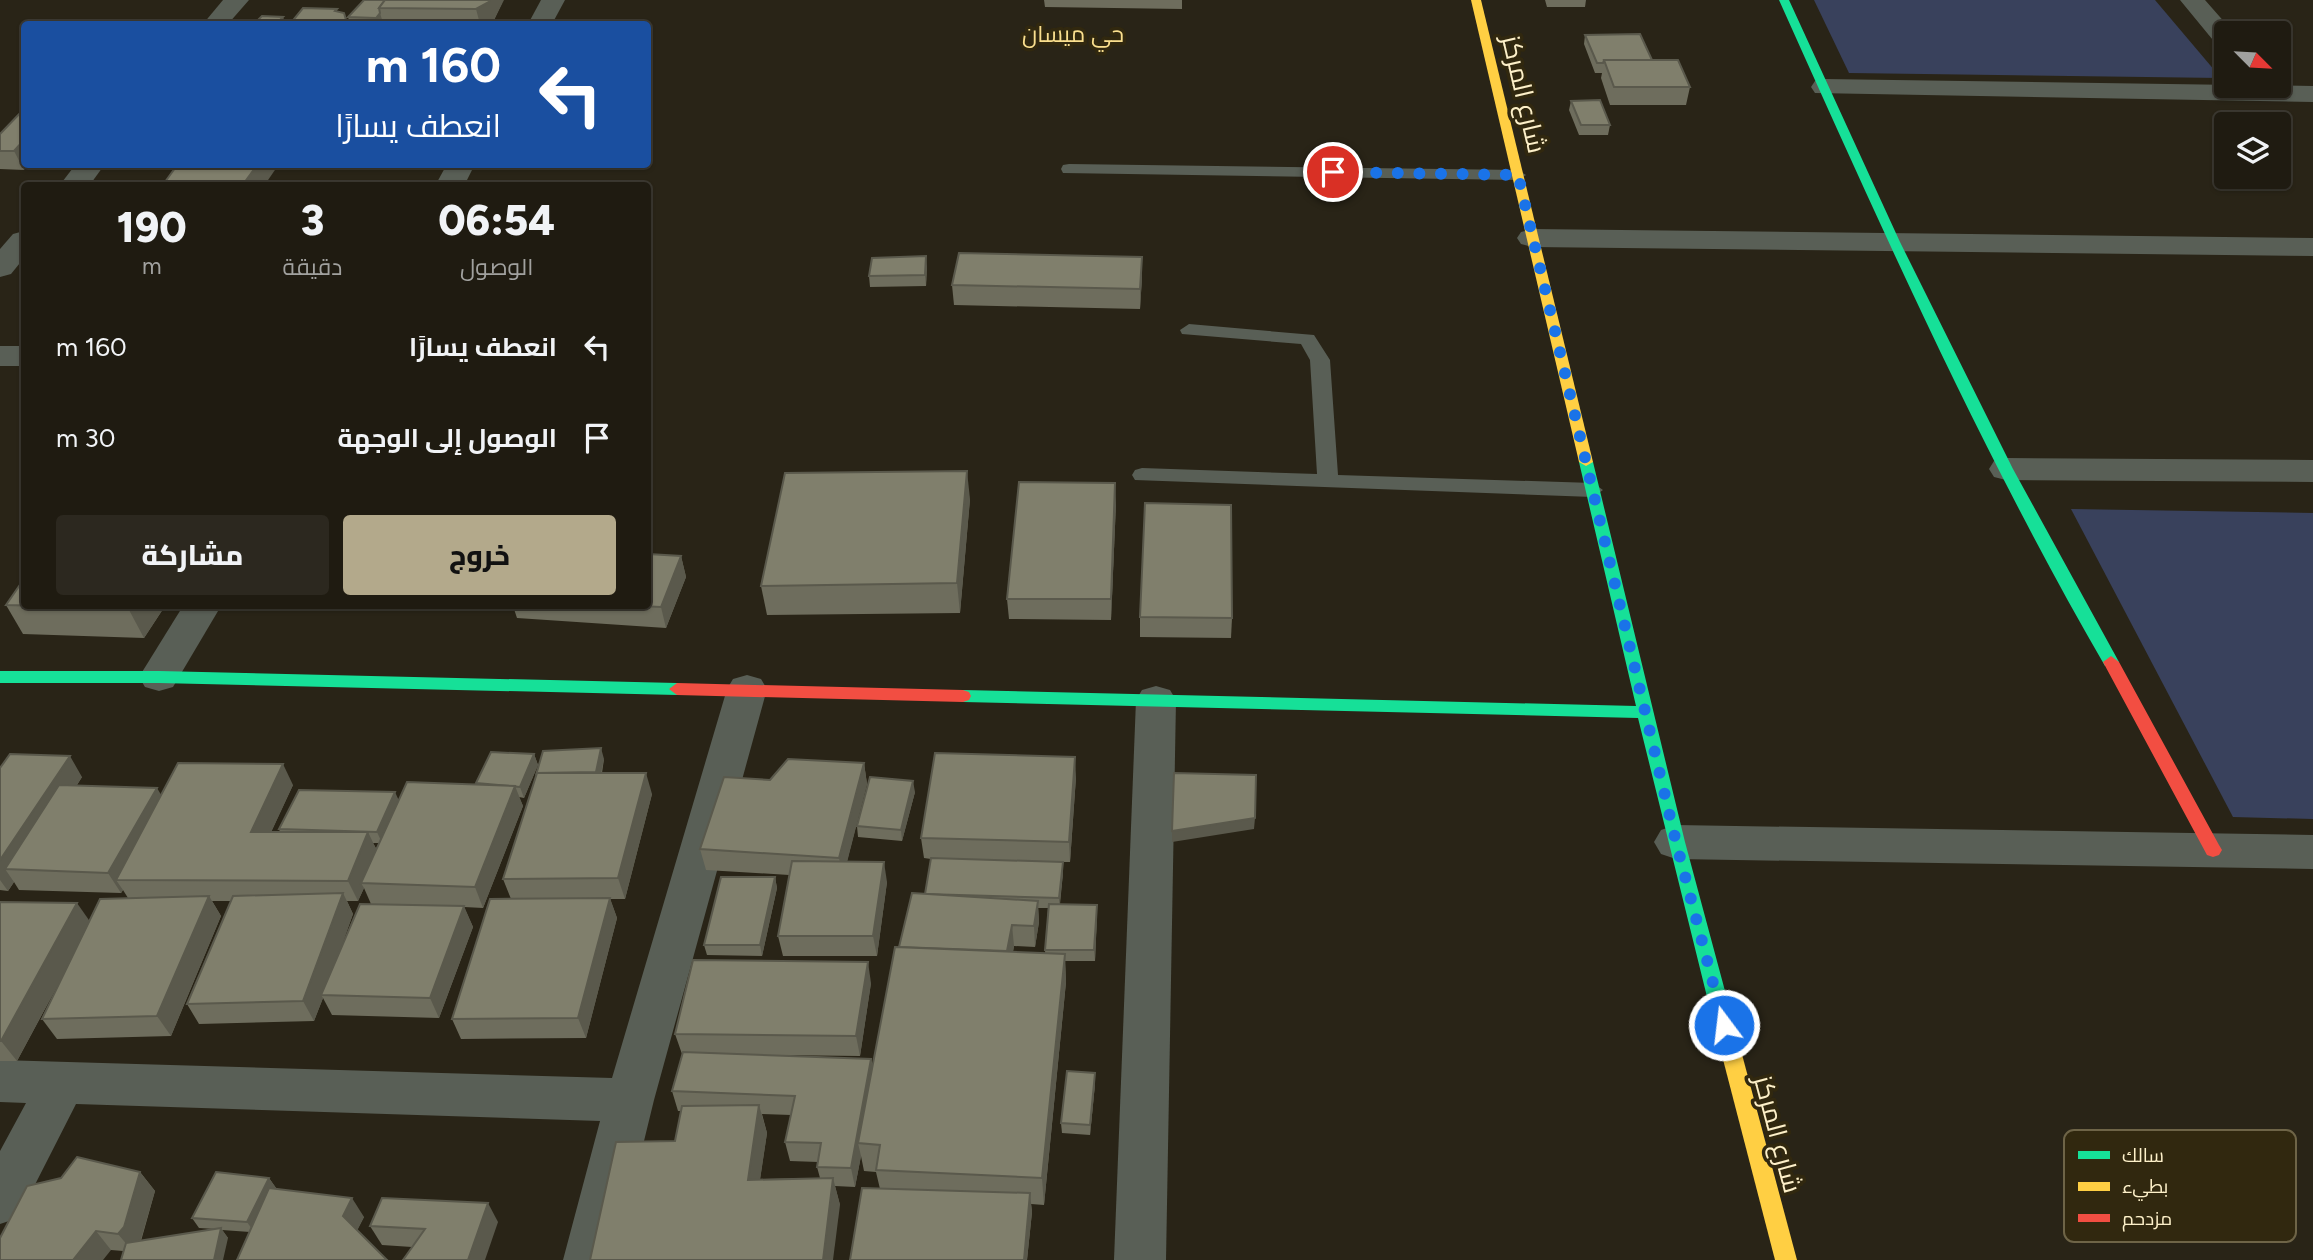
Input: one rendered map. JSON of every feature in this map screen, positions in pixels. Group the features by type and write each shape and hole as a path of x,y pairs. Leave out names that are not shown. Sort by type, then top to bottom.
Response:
{"street":[{"path":"218,21 237,0"},
{"path":"542,21 553,0"},
{"name":"شارع المركز","path":"1476,0 1676,842 1786,1260"},
{"path":"1784,0 1894,242 2006,469 2213,850"},
{"path":"2192,0 2214,26"},
{"path":"1824,88 2214,90"},
{"path":"2291,92 2313,94"},
{"path":"76,182 88,168"},
{"path":"1532,237 2313,247"},
{"path":"0,268 21,244"},
{"path":"0,356 21,356"},
{"path":"2006,469 2313,471"},
{"path":"159,677 200,609"},
{"path":"0,677 159,677 747,689 1646,712"},
{"path":"589,1260 630,1100 747,689"},
{"path":"1140,1260 1156,700"},
{"path":"1676,842 2313,852"},
{"path":"0,1081 630,1100"},
{"path":"0,1200 62,1083"}],"lane":[{"path":"1069,169 1518,175"},
{"path":"1189,330 1307,339 1320,360 1328,481"},
{"path":"1142,475 1593,490"}],"shaded area":[{"path":"1814,0 2155,0 2214,70 2214,78 1849,73"},
{"path":"2071,509 2313,513 2313,819 2233,817"}],"building":[{"path":"364,0 385,0 376,18 348,17"},
{"path":"385,0 490,0 476,9 379,8"},
{"path":"303,8 337,9 335,11 344,13 346,20 367,21 292,21"},
{"path":"262,16 283,17 279,21 257,21"},
{"path":"1640,34 1652,60 1604,60 1603,63 1597,63 1585,35"},
{"path":"1604,60 1678,60 1690,87 1614,87"},
{"path":"1600,100 1610,125 1581,125 1571,101"},
{"path":"21,112 21,143 14,151 0,151 0,134"},
{"path":"175,168 255,168 245,182 165,182"},
{"path":"959,253 1142,257 1140,289 952,285"},
{"path":"926,256 925,275 869,276 872,258"},
{"path":"967,471 957,583 761,586 785,473"},
{"path":"1019,482 1115,483 1111,599 1007,599"},
{"path":"1145,503 1231,505 1232,618 1140,617"},
{"path":"651,554 681,556 661,607 651,607"},
{"path":"21,583 21,605 6,605"},
{"path":"601,748 596,772 536,775 543,751"},
{"path":"491,752 534,754 520,787 476,783"},
{"path":"935,753 1075,757 1069,842 921,838"},
{"path":"10,754 70,756 0,860 0,768"},
{"path":"788,759 864,763 839,858 700,849 724,777 770,780"},
{"path":"178,763 283,764 251,832 368,832 348,881 116,880"},
{"path":"537,773 646,773 618,878 503,879"},
{"path":"1174,773 1256,775 1255,818 1172,831"},
{"path":"870,777 913,781 901,830 857,826"},
{"path":"407,782 515,786 475,887 361,883"},
{"path":"59,785 157,788 108,873 5,869"},
{"path":"299,790 395,792 377,832 279,829"},
{"path":"931,858 1063,862 1059,898 925,894"},
{"path":"792,861 884,862 873,936 778,936"},
{"path":"721,877 775,877 760,945 704,945"},
{"path":"343,893 303,1001 187,1004 233,896"},
{"path":"912,893 1038,901 1034,926 1012,925 1007,951 899,947"},
{"path":"209,896 157,1016 42,1019 100,899"},
{"path":"610,898 578,1018 452,1019 490,899"},
{"path":"0,902 77,903 1,1041 0,1041"},
{"path":"360,904 464,906 430,998 321,995"},
{"path":"1049,904 1097,905 1094,950 1045,950"},
{"path":"895,947 1065,954 1042,1178 876,1170 880,1145 858,1143"},
{"path":"693,960 868,962 856,1036 675,1034"},
{"path":"683,1052 871,1059 851,1168 817,1167 821,1143 785,1142 795,1096 672,1091"},
{"path":"1067,1071 1095,1073 1090,1125 1061,1123"},
{"path":"759,1105 748,1180 833,1178 823,1260 590,1260 616,1142 675,1141 682,1106"},
{"path":"77,1157 140,1172 124,1227 118,1234 96,1231 73,1260 0,1260 0,1238 27,1186 61,1178"},
{"path":"216,1172 269,1178 247,1222 192,1218"},
{"path":"269,1188 352,1198 343,1216 387,1260 237,1260"},
{"path":"862,1188 1030,1193 1024,1260 850,1260"},
{"path":"382,1198 488,1203 468,1260 403,1260 425,1229 370,1226"},
{"path":"221,1228 214,1260 121,1260 126,1243"}],"traffic: fast":[{"path":"1784,0 1894,242 2006,469 2111,662"},
{"path":"1586,462 1676,842 1722,1017"},
{"path":"0,677 159,677 677,689"},
{"path":"963,696 1646,712"}],"traffic: slow":[{"path":"1476,0 1586,462"},
{"path":"1722,1017 1786,1260"}],"traffic: jam":[{"path":"2111,662 2213,850"},
{"path":"677,689 963,696"}],"district":[{"name":"حي ميسان","path":"1073,34"}],"route":[{"path":"1333,172 1518,175 1676,842 1724,1025"}]}
